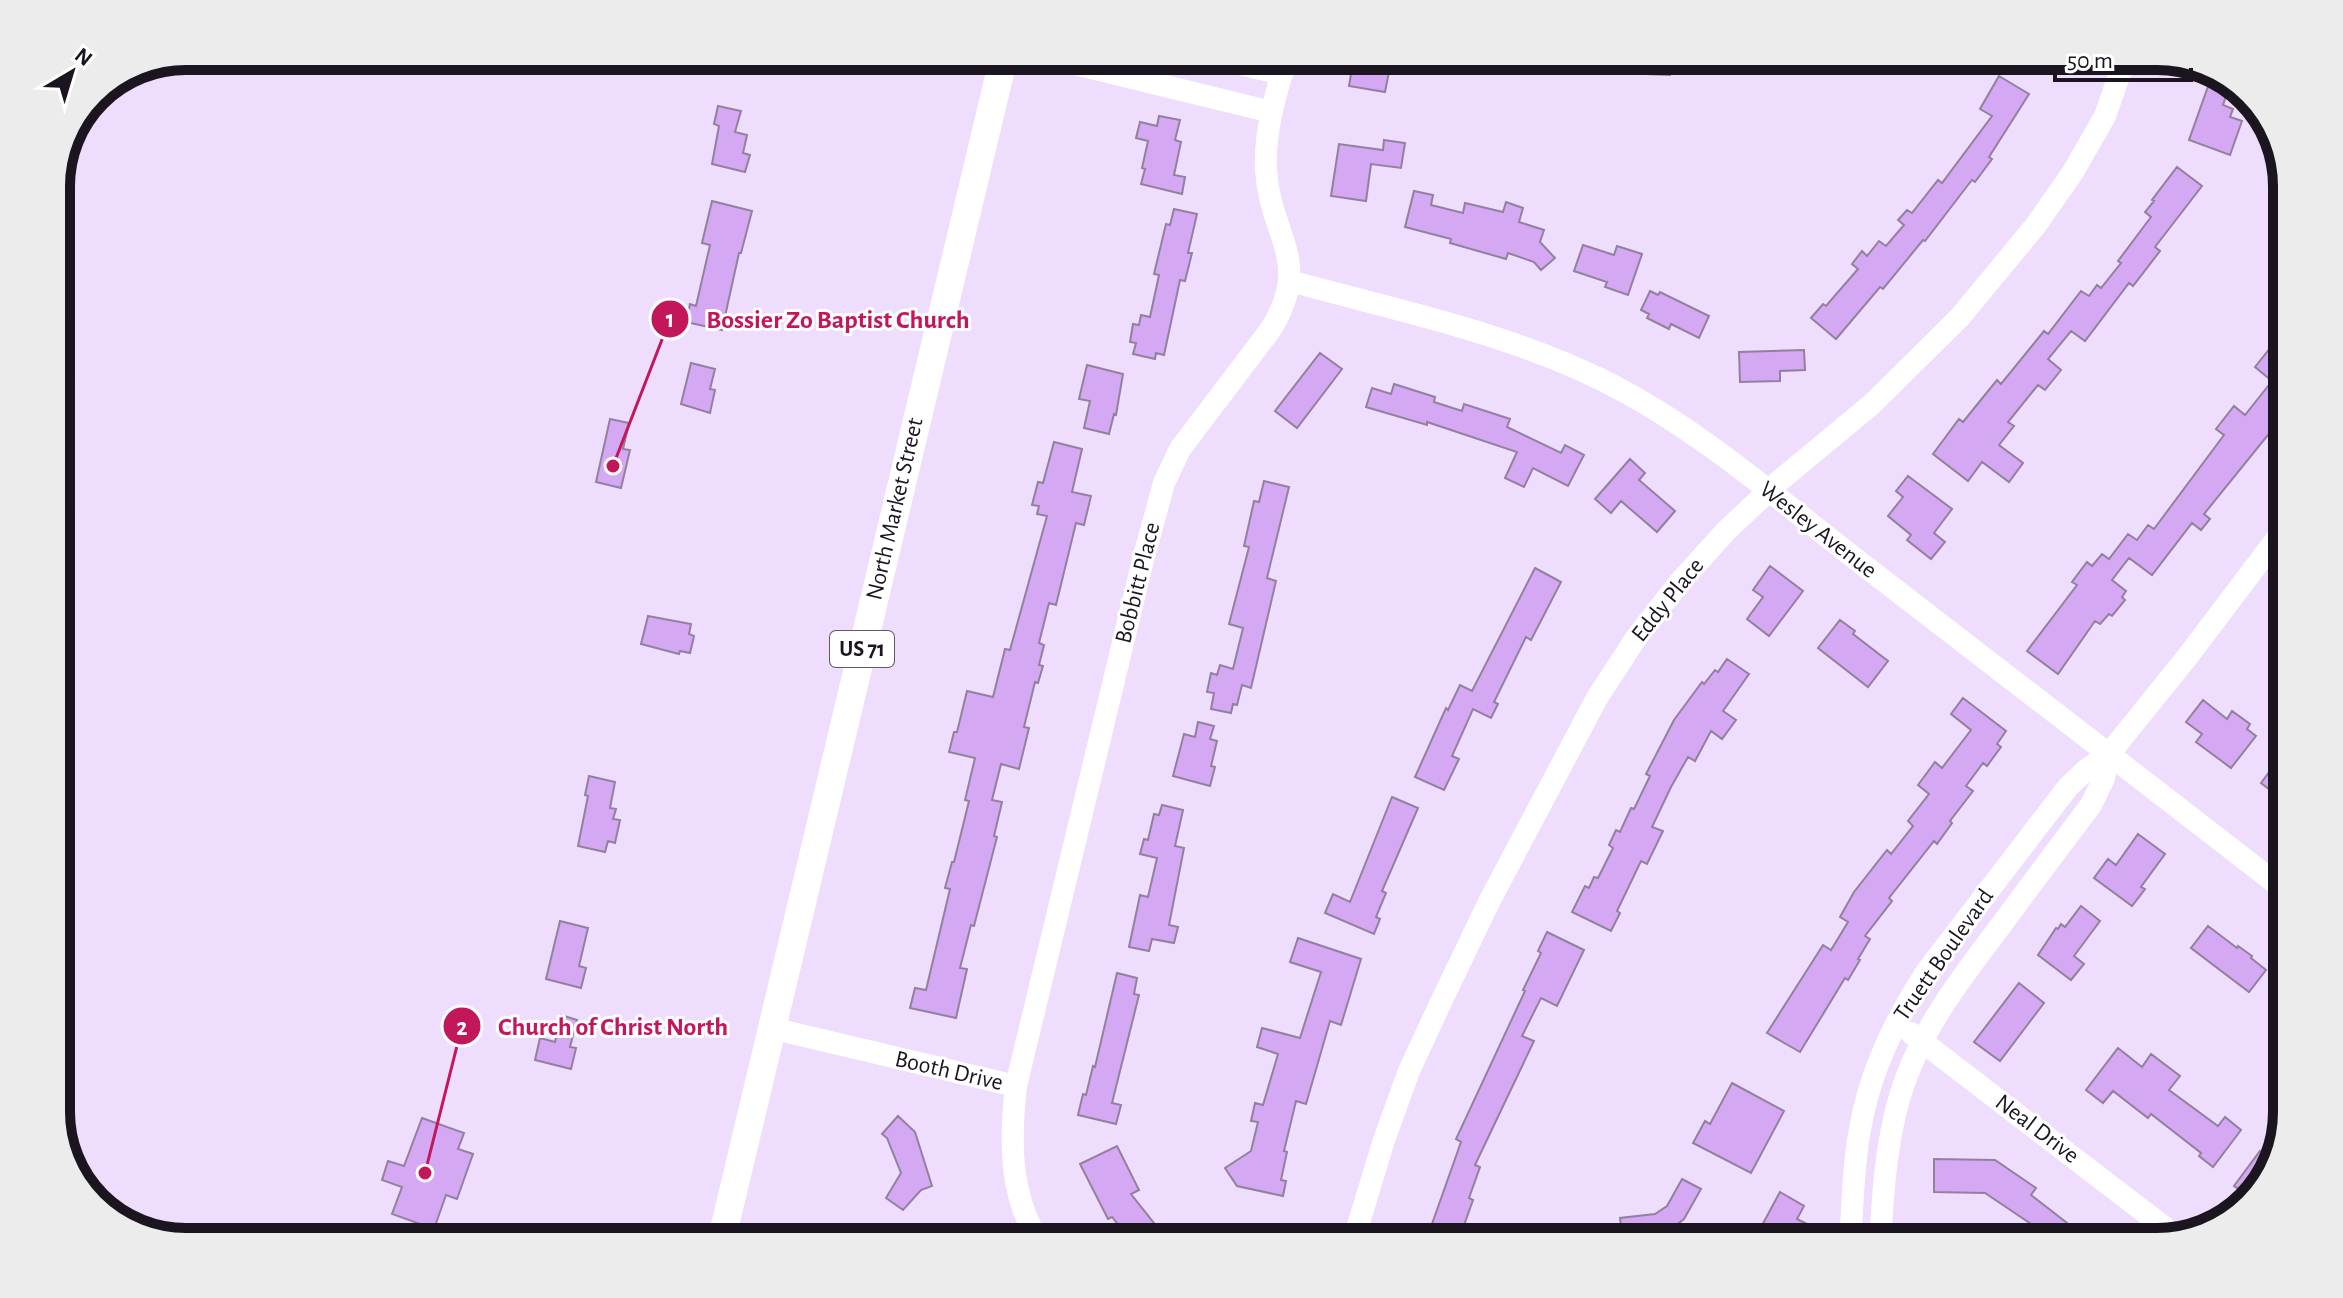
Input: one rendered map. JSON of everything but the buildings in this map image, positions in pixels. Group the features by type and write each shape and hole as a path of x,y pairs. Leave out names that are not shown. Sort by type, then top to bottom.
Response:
{"main road":[{"name":"North Market Street","path":"724,1228 1001,70"}],"street":[{"path":"1100,70 1272,112"},
{"name":"Bobbitt Place","path":"1016,1086 1164,483 1180,449 1271,329 1282,311 1290,281 1286,248 1270,201 1266,173 1267,140 1284,70"},
{"name":"Eddy Place","path":"1357,1228 1409,1071 1490,900 1597,698 1636,638 1679,583 1726,531 1872,404 1960,317 2036,225 2073,172 2105,116 2121,70"},
{"name":"Wesley Avenue","path":"1290,281 1469,328 1553,358 1648,405 1693,434 1769,491 2273,881"},
{"name":"Truett Boulevard","path":"1851,1228 1860,1126 1875,1072 1896,1022 1927,971 2068,787 2109,754 2273,544"},
{"name":"Truett Boulevard","path":"1881,1228 1895,1113 1921,1041 1958,982 2091,805 2104,778 2109,754"},
{"name":"Neal Drive","path":"1896,1022 2165,1227"},
{"name":"Booth Drive","path":"771,1028 1016,1086 1012,1125 1013,1169 1017,1190 1032,1228"}],"place":[{"name":"Bossier Zo Baptist Church","path":"613,466"},
{"name":"Church of Christ North","path":"425,1173"}]}
